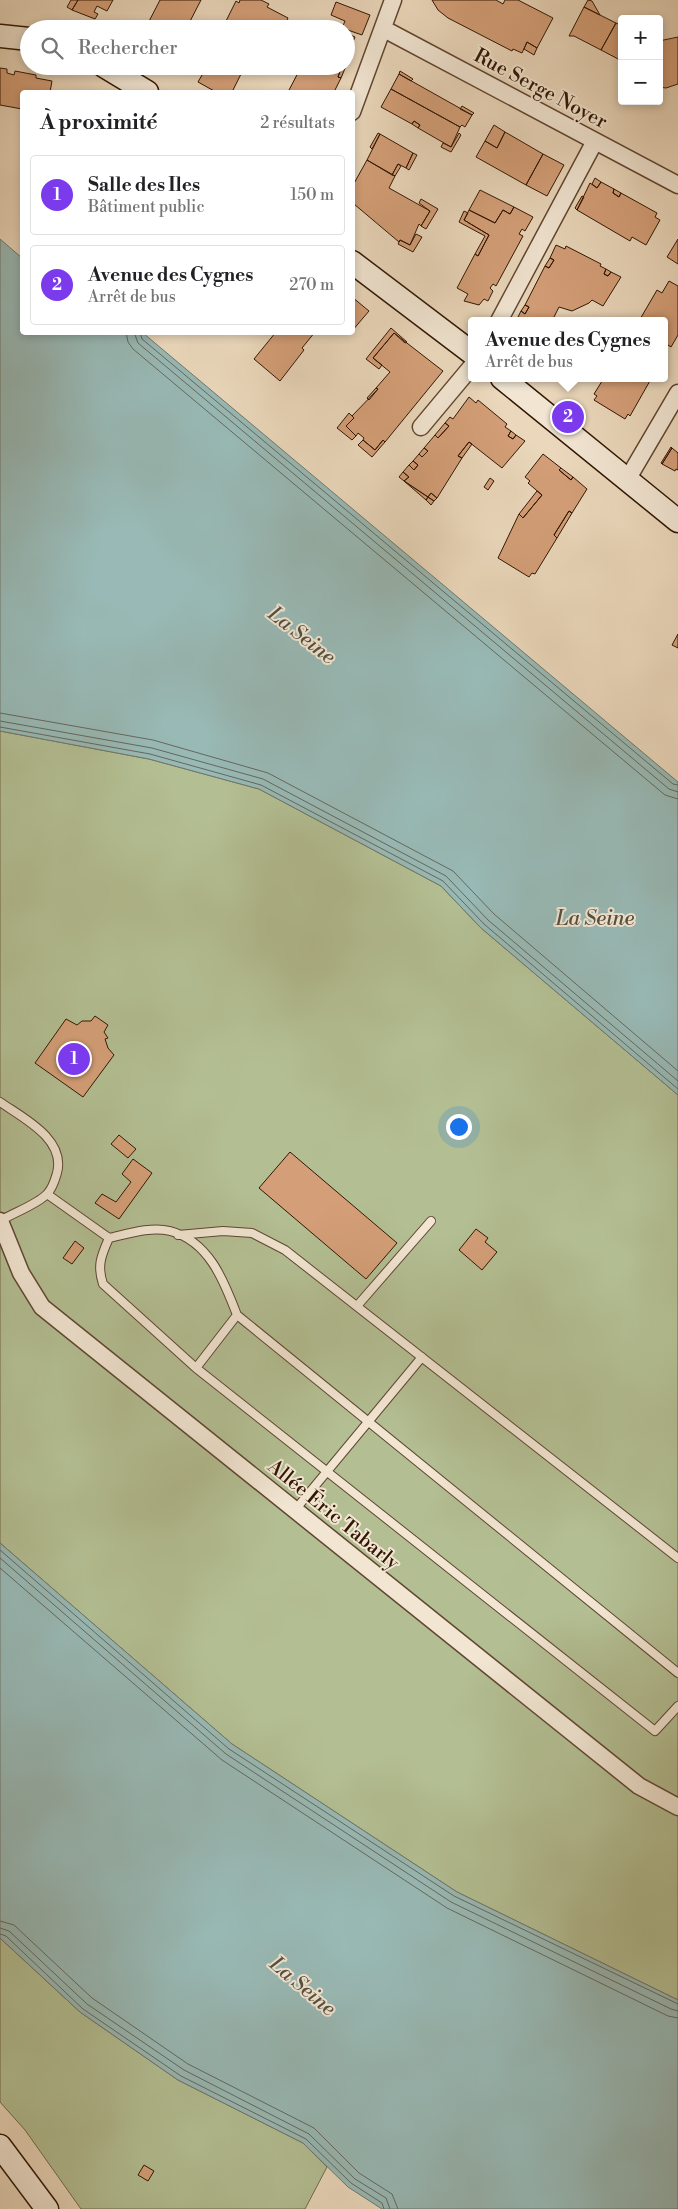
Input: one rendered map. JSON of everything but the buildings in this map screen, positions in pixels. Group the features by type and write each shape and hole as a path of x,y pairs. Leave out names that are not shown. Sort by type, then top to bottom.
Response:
{"main road":[{"path":"0,36 20,39"},
{"path":"119,75 144,90"},
{"path":"355,264 468,351"},
{"path":"507,382 678,521"},
{"path":"0,2146 41,2203"}],"street":[{"path":"355,104 393,0"},
{"name":"Rue Serge Noyer","path":"384,29 678,185"},
{"path":"501,317 595,141"},
{"path":"421,427 468,371"},
{"path":"627,480 678,393"},
{"name":"Allée Éric Tabarly","path":"0,1221 21,1273 42,1307 639,1786 678,1807"}],"lane":[{"path":"0,1102 40,1131 54,1146 58,1156 58,1168 54,1184 47,1194 0,1221"},
{"path":"47,1194 109,1238 140,1231 170,1231 198,1245 220,1273 237,1314 678,1673"},
{"path":"357,1306 431,1221"},
{"path":"178,1235 222,1231 252,1233 285,1250 678,1558"},
{"path":"109,1238 100,1259 99,1271 104,1284 196,1368 655,1731 678,1706"},
{"path":"196,1368 237,1314"},
{"path":"296,1510 422,1357"}],"green space":[{"path":"0,731 149,759 259,789 441,886 481,928 678,1095 678,2000 457,1892 232,1744 0,1543"},
{"path":"0,1938 80,2012 178,2080 303,2143 327,2167 305,2209 81,2209 25,2130 0,2102"}],"water":[{"name":"La Seine","path":"0,239 20,256 20,335 145,335 678,782 678,1095 481,928 441,886 259,789 149,759 0,731"},
{"name":"La Seine","path":"0,1543 232,1744 457,1892 678,2000 678,2209 382,2209 348,2187 303,2143 178,2080 80,2012 0,1938"}],"place":[{"name":"Avenue des Cygnes","path":"568,417"},
{"name":"Salle des Iles","path":"74,1059"}]}
